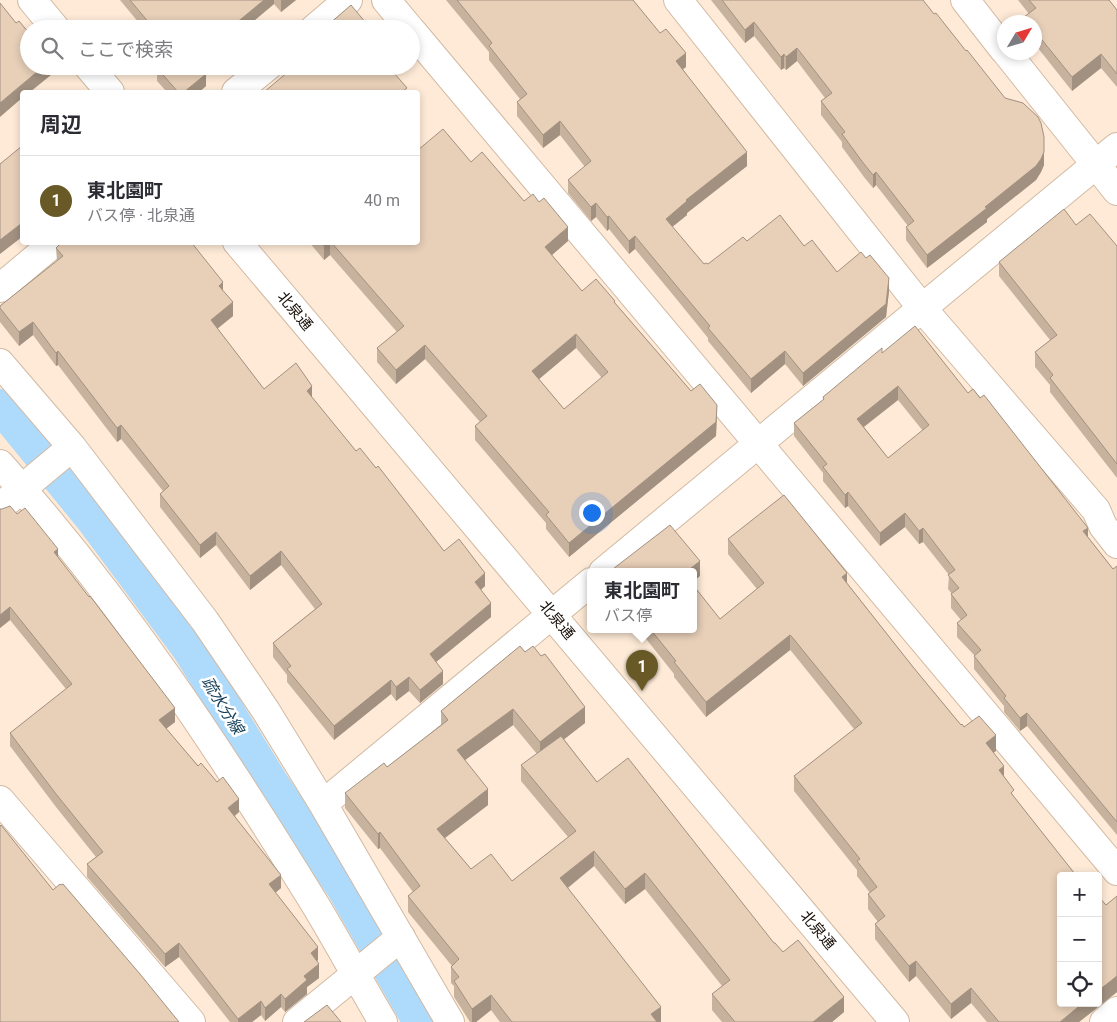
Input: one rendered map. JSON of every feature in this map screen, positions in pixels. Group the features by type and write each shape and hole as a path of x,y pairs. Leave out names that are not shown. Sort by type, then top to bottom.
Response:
{"street":[{"path":"32,0 49,20"},
{"path":"325,20 348,0"},
{"path":"386,0 403,20"},
{"path":"678,0 922,308 1096,510 1103,526 1117,544"},
{"path":"964,0 997,40"},
{"path":"420,40 1117,871"},
{"path":"1013,60 1117,191"},
{"path":"96,75 108,90"},
{"path":"238,90 257,75"},
{"path":"608,568 1117,147"},
{"path":"0,288 51,245"},
{"name":"北泉通","path":"240,245 895,1022"},
{"path":"0,363 72,447 205,621 266,711 323,804 450,1022"},
{"path":"0,507 72,447"},
{"path":"0,464 102,585 194,715 313,902 383,1022"},
{"path":"323,804 587,585"},
{"path":"0,800 191,1022"},
{"path":"297,1022 401,937"},
{"path":"1104,1022 1117,1011"}],"building":[{"path":"130,0 264,0 240,20 147,20"},
{"path":"457,0 633,0 660,33 666,29 686,53 676,61 747,152 686,200 666,219 704,264 708,264 743,237 747,241 780,215 804,246 812,240 837,272 861,252 866,258 870,255 889,278 886,304 803,373 785,351 751,379 708,328 710,326 635,236 629,241 596,203 591,207 568,180 591,161 560,121 543,135 517,102 527,94 489,46 492,43"},
{"path":"722,0 923,0 967,50 1005,98 1023,103 1038,117 1044,137 1044,152 1041,159 1036,166 985,207 987,208 927,255 906,227 914,221 876,172 873,175 864,164 842,134 845,132 821,101 832,93 797,48 786,57 784,54 781,57 754,22 745,30"},
{"path":"1029,0 1109,0 1117,10 1117,74 1101,54 1072,77 1042,40 1042,15 1027,15 1036,8"},
{"path":"0,3 16,23 20,22 20,75 33,75 0,103"},
{"path":"351,5 364,20 334,20"},
{"path":"163,75 205,75 186,90 176,90"},
{"path":"284,75 396,75 407,88 404,90 266,90"},
{"path":"443,129 471,162 482,152 524,201 533,194 539,202 544,198 568,227 545,247 582,291 596,279 691,391 700,384 717,405 716,422 569,543 546,515 549,512 475,426 487,416 425,345 396,370 377,348 404,326 334,245 420,245 420,148","holes":["576,334 608,372 564,409 532,371"]},
{"path":"20,148 20,225 0,240 0,164"},
{"path":"1064,209 1076,225 1090,214 1117,246 1117,464 1050,378 1053,375 1035,352 1057,335 999,262"},
{"path":"59,245 193,245 223,282 219,286 233,302 211,320 264,389 296,363 312,386 307,391 356,451 360,448 376,468 378,466 444,551 459,539 485,573 475,582 491,603 430,654 443,671 420,690 409,677 396,687 391,680 334,726 287,669 291,666 273,643 322,604 281,551 250,576 216,532 200,545 160,494 169,486 121,425 117,428 58,351 56,353 33,322 19,332 0,308 0,306 63,256 56,248"},
{"path":"915,326 968,393 973,389 980,398 984,395 1088,528 1083,531 1113,569 1117,566 1117,822 1027,713 1020,718 1004,698 1006,696 974,656 981,650 957,623 967,615 951,594 959,588 948,575 955,570 923,528 919,531 905,513 880,533 848,492 845,495 823,467 827,464 794,423 882,348 882,353","holes":["898,386 929,425 888,458 857,419"]},
{"path":"784,495 847,573 842,577 961,725 964,727 979,716 996,735 986,743 1004,766 999,770 1014,790 1011,793 1073,872 1057,872 1057,1007 1078,1007 1060,1022 999,1022 971,988 951,1004 916,961 909,966 875,924 885,916 868,894 877,887 857,861 860,859 794,776 862,723 790,635 706,702 653,633 697,633 697,590 720,619 764,583 728,539"},
{"path":"10,506 17,514 25,508 58,549 54,552 175,708 159,720 198,766 201,763 217,782 223,777 239,799 228,808 281,875 269,884 318,947 311,953 319,964 304,976 307,980 285,999 281,994 265,1008 261,1001 238,1019 179,943 165,954 87,864 103,852 10,733 72,684 10,607 0,615 0,509"},
{"path":"670,525 700,561 691,568 614,568"},
{"path":"520,646 525,652 533,646 541,656 545,654 585,707 540,742 513,709 457,750 488,789 437,829 471,869 491,854 512,881 576,831 521,765 561,736 597,782 628,758 774,943 783,952 798,940 844,997 813,1022 735,1022 712,994 730,980 645,873 625,889 594,851 560,878 661,1007 651,1014 657,1022 512,1022 491,995 472,1009 454,981 459,977 451,967 459,959 408,896 420,886 380,832 378,834 345,793 384,763 387,767 448,720 441,711"},
{"path":"1,825 53,890 60,884 63,884 179,1022 0,1022"},
{"path":"1117,896 1117,976 1102,988 1102,900 1106,905"},
{"path":"327,1005 341,1022 304,1022"}],"waterway":[{"name":"疏水分線","path":"0,406 94,521 189,649 271,782 344,889 420,1022"}],"place":[{"name":"東北園町","path":"642,691"}]}
